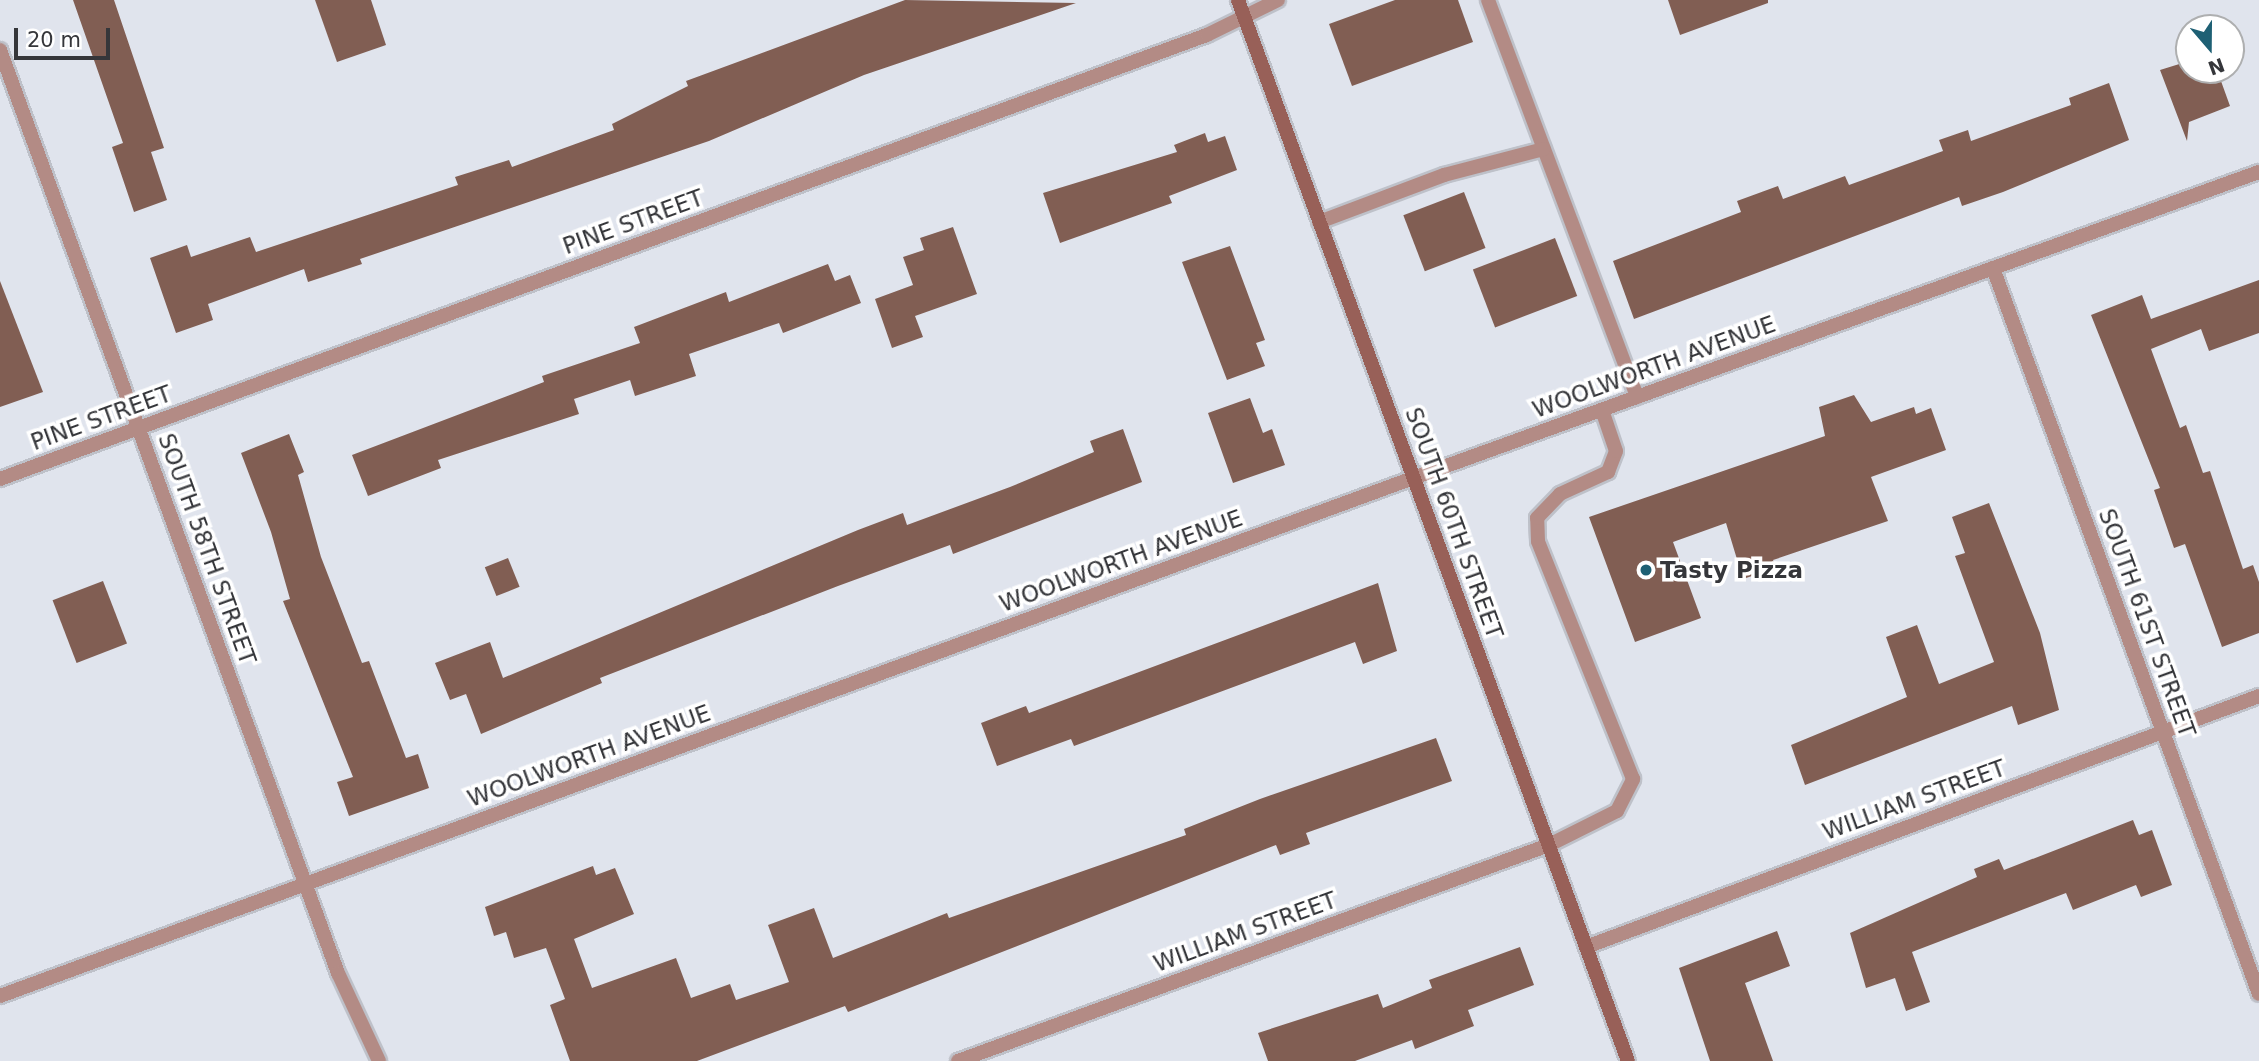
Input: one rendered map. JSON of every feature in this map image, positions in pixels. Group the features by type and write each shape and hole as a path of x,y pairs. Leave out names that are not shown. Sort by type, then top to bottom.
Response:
{"main road":[{"name":"SOUTH 60TH STREET","path":"1238,0 1628,1061"}],"street":[{"name":"PINE STREET","path":"0,479 1245,17 1279,0"},
{"path":"1488,0 1637,397"},
{"name":"SOUTH 58TH STREET","path":"0,50 306,884 379,1061"},
{"path":"1319,222 1444,175 1544,149"},
{"name":"WOOLWORTH AVENUE","path":"0,996 1413,478 2259,172"},
{"name":"SOUTH 61ST STREET","path":"1993,268 2259,993"},
{"name":"WILLIAM STREET","path":"958,1061 1549,845 1617,811 1633,779 1538,541 1536,518 1560,494 1608,472 1616,451 1602,410"},
{"name":"WILLIAM STREET","path":"1586,947 2259,696"}],"building":[{"path":"73,0 114,0 164,148 151,152 167,200 134,212 112,147 123,143"},
{"path":"315,0 371,0 386,45 337,62"},
{"path":"905,0 1076,3 864,75 709,141 360,259 362,264 308,282 304,269 208,304 213,320 176,333 150,258 187,245 191,257 250,237 256,252 458,185 455,177 509,160 512,167 614,130 612,124 688,86 686,81"},
{"path":"1395,0 1458,0 1473,42 1352,86 1329,24"},
{"path":"1668,0 1768,0 1768,3 1680,35"},
{"path":"2175,65 2175,84 2222,84 2230,106 2189,122 2187,141 2160,70"},
{"path":"2109,83 2129,140 2003,192 1962,206 1959,197 1634,319 1613,261 1741,212 1737,201 1778,186 1783,199 1845,176 1849,185 1943,151 1939,140 1968,130 1971,141 2071,105 2069,98"},
{"path":"1205,133 1208,142 1225,136 1237,170 1169,196 1172,203 1060,243 1043,193 1177,152 1174,145"},
{"path":"1464,192 1486,248 1425,271 1403,215"},
{"path":"953,227 977,294 915,316 923,337 892,348 875,299 913,285 903,257 924,250 920,238"},
{"path":"1555,238 1577,296 1495,327 1473,270"},
{"path":"1230,246 1265,340 1256,343 1265,366 1227,380 1182,262"},
{"path":"828,264 835,281 850,275 861,303 783,333 779,323 689,354 696,376 635,396 630,380 574,399 579,414 438,460 441,468 368,496 352,455 544,382 542,376 640,343 634,327 726,292 729,302"},
{"path":"2259,280 2259,333 2209,351 2201,329 2151,349 2180,428 2186,425 2203,473 2210,471 2243,569 2253,565 2259,582 2259,633 2222,647 2185,544 2174,548 2154,490 2160,488 2091,315 2142,295 2151,319"},
{"path":"0,281 43,392 0,407"},
{"path":"1854,395 1871,422 1914,407 1916,414 1931,408 1946,450 1871,477 1888,521 1773,560 1776,568 1743,579 1726,523 1673,542 1701,618 1635,642 1589,517 1825,436 1819,407"},
{"path":"1250,398 1263,433 1272,429 1285,465 1233,483 1208,413"},
{"path":"1123,429 1142,482 953,554 950,545 838,586 600,678 602,683 481,734 466,694 450,700 435,663 490,642 503,678 903,513 907,525 1010,487 1094,452 1090,441"},
{"path":"289,434 304,472 298,475 321,557 362,663 369,661 406,758 418,754 429,788 349,816 337,782 353,777 283,601 290,599 271,532 241,453"},
{"path":"1989,503 2040,633 2059,710 2018,725 2012,706 1805,785 1791,745 1907,697 1886,637 1917,625 1939,684 1994,662 1955,556 1965,553 1952,517"},
{"path":"508,558 520,587 496,596 485,567"},
{"path":"103,581 127,644 77,663 53,600"},
{"path":"1378,583 1397,651 1363,664 1355,642 1074,746 1071,739 997,766 981,723 1026,706 1029,713"},
{"path":"1436,738 1452,781 1306,833 1310,844 1280,855 1276,845 848,1012 845,1006 697,1061 570,1061 550,1005 565,999 546,948 514,958 506,932 494,936 485,907 593,866 596,875 615,868 634,914 574,939 592,988 676,958 691,998 730,984 736,1000 789,982 768,925 814,908 833,958 947,913 949,918 1186,835 1184,829 1260,799"},
{"path":"2133,820 2139,835 2152,830 2172,885 2141,897 2136,885 2073,910 2066,893 1912,952 1930,1002 1906,1011 1895,978 1866,988 1850,933 1977,877 1974,869 1999,859 2004,870"},
{"path":"1777,931 1790,966 1745,983 1773,1061 1710,1061 1679,968"},
{"path":"1520,947 1534,985 1468,1010 1474,1026 1415,1049 1412,1040 1355,1061 1268,1061 1258,1033 1378,994 1383,1008 1432,988 1429,980"}],"place":[{"name":"Tasty Pizza","path":"1646,570"}]}
